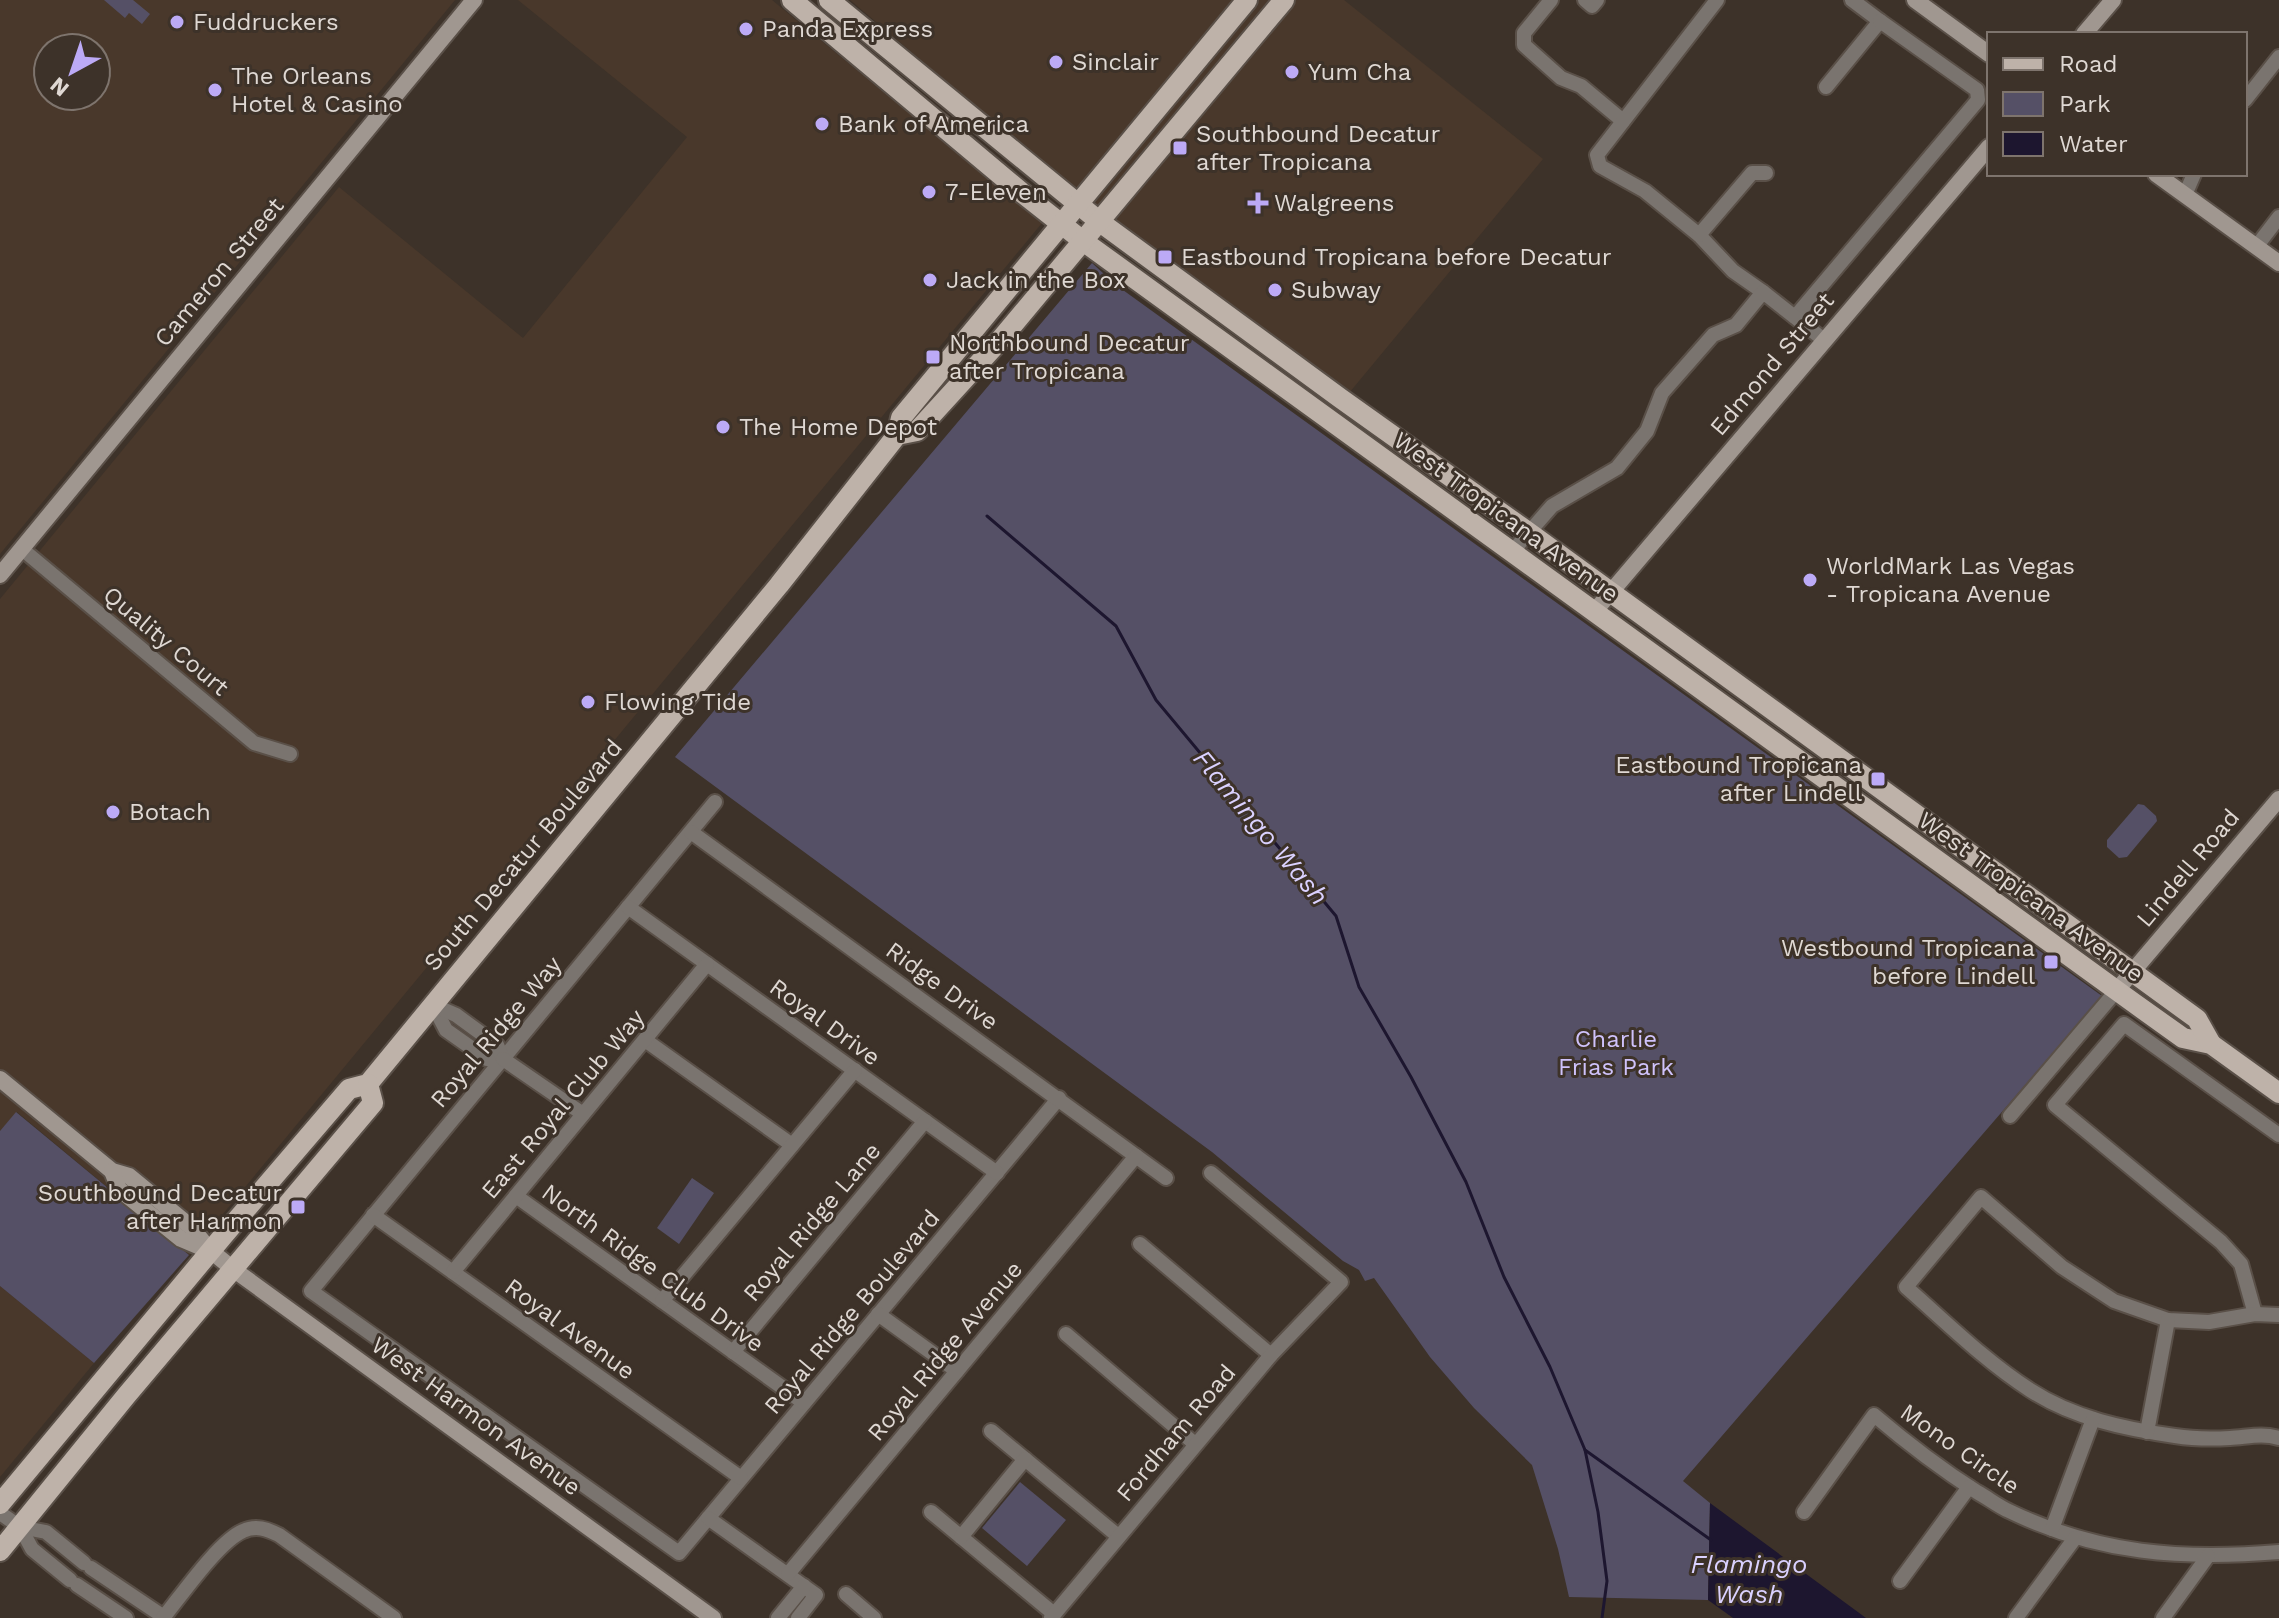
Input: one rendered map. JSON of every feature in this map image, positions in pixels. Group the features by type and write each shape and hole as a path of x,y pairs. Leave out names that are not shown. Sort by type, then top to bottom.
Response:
{"main road":[{"name":"West Tropicana Avenue","path":"792,0 1083,241 2183,1038 2211,1044 2279,1093"},
{"name":"West Tropicana Avenue","path":"829,0 1100,222 2197,1019 2211,1044"},
{"name":"South Decatur Boulevard","path":"0,1504 349,1089 368,1084 779,585 897,435 901,418 1247,0"},
{"path":"1242,51 1248,30 1271,0"},
{"name":"South Decatur Boulevard","path":"897,435 917,431 1001,339 1284,0"},
{"path":"841,40 854,38 921,90 951,101"},
{"path":"1381,459 1396,439"},
{"path":"1741,720 1756,698"},
{"path":"1926,853 1941,832"},
{"name":"South Decatur Boulevard","path":"0,1551 373,1103 368,1084"}],"street":[{"name":"Cameron Street","path":"0,575 474,0"},
{"path":"1551,0 1524,33 1524,45 1561,78 1581,86 1623,121"},
{"path":"1585,0 1592,6 1597,0"},
{"path":"1717,0 1597,155 1600,166 1645,191 1699,235 1733,271 1824,340"},
{"path":"1795,317 1978,100 1977,90 1852,0"},
{"path":"1915,0 1987,53"},
{"path":"2086,32 2113,0"},
{"path":"1826,87 1880,21"},
{"path":"2247,97 2279,57"},
{"name":"Edmond Street","path":"1594,612 1987,149"},
{"path":"1699,235 1752,173 1766,173"},
{"path":"2159,176 2279,263"},
{"path":"2185,195 2193,176"},
{"path":"2256,247 2279,217"},
{"path":"1511,553 1552,506 1617,468 1647,431 1662,393 1713,335 1736,325 1763,292"},
{"name":"Quality Court","path":"22,549 254,743 290,754"},
{"name":"Lindell Road","path":"2010,1116 2279,799"},
{"name":"Royal Ridge Way","path":"679,1553 311,1291 715,802"},
{"name":"Ridge Drive","path":"691,832 1166,1178"},
{"name":"Royal Drive","path":"628,907 997,1173"},
{"name":"East Royal Club Way","path":"453,1272 707,964"},
{"path":"433,1005 446,1030 487,1059 503,1059 583,1114"},
{"path":"2255,1314 2241,1264 2221,1242 2055,1105 2124,1024 2279,1135"},
{"path":"645,1040 792,1145"},
{"path":"662,1301 855,1070"},
{"name":"West Harmon Avenue","path":"0,1079 112,1171 129,1176 191,1227 211,1251 233,1269 713,1618"},
{"name":"Royal Ridge Boulevard","path":"679,1553 1059,1098"},
{"name":"Royal Ridge Lane","path":"733,1352 925,1121"},
{"name":"Royal Ridge Avenue","path":"788,1574 1136,1156"},
{"name":"Fordham Road","path":"1052,1616 1271,1355 1341,1282 1211,1173"},
{"name":"North Ridge Club Drive","path":"516,1196 804,1403"},
{"path":"2279,1315 2255,1314 2209,1322 2168,1320 2114,1301 2062,1267 1981,1197 1906,1287 2031,1391 2093,1419 2120,1428 2193,1439 2264,1434 2279,1438"},
{"name":"Royal Avenue","path":"373,1215 741,1478"},
{"path":"1140,1244 1271,1355"},
{"path":"878,1314 957,1371"},
{"path":"2147,1432 2168,1320"},
{"path":"1066,1334 1195,1444"},
{"name":"Mono Circle","path":"1804,1512 1874,1415 1917,1451 2007,1511 2075,1538 2143,1553 2208,1556 2279,1552"},
{"path":"2052,1529 2093,1419"},
{"path":"991,1431 1118,1536"},
{"path":"961,1537 1025,1459"},
{"path":"1900,1581 1969,1487"},
{"path":"931,1512 1052,1616"},
{"path":"0,1513 20,1527 46,1532 87,1566 163,1618 226,1541 244,1530 257,1528 265,1528 279,1535 394,1618"},
{"path":"708,1518 810,1591"},
{"path":"20,1527 32,1549 126,1618"},
{"path":"2016,1618 2075,1538"},
{"path":"2163,1618 2208,1556"},
{"path":"778,1618 810,1591"},
{"path":"798,1618 810,1591"},
{"path":"846,1594 874,1618"}],"shaded area":[{"path":"0,0 455,0 0,554"},
{"path":"518,0 772,0 1042,223 189,1255 17,1112 0,1131 0,599 339,187 523,338 687,137"},
{"path":"850,0 1344,0 1543,159 1335,410"},
{"path":"0,1286 94,1363 0,1477"}],"green space":[{"path":"104,0 133,0 150,14 142,24 129,13 125,18"},
{"name":"Charlie Frias Park","path":"1092,263 1116,285 2102,996 1683,1481 1710,1503 1708,1600 1569,1597 1532,1465 1474,1408 1430,1357 1374,1278 1365,1281 1359,1270 1343,1261 1212,1152 675,757"},
{"path":"2138,804 2144,805 2157,821 2127,857 2119,858 2107,847 2107,840"},
{"path":"16,1112 189,1255 94,1363 0,1286 0,1131"},
{"path":"692,1178 714,1193 679,1244 657,1228"},
{"path":"1020,1482 1066,1520 1027,1566 982,1528"}],"water":[{"name":"Flamingo Wash","path":"1710,1503 1866,1618 1733,1618 1708,1600"}],"waterway":[{"name":"Flamingo Wash","path":"987,516 1116,626 1156,700 1336,916 1359,987 1466,1182 1504,1277 1550,1367 1585,1450 1711,1540"},
{"path":"1585,1450 1598,1512 1607,1581 1602,1618"}],"place":[{"name":"Fuddruckers","path":"177,22"},
{"name":"Panda Express","path":"746,29"},
{"name":"Sinclair","path":"1056,62"},
{"name":"Yum Cha","path":"1292,72"},
{"name":"The Orleans Hotel & Casino","path":"215,90"},
{"name":"Bank of America","path":"822,124"},
{"name":"Southbound Decatur after Tropicana","path":"1180,148"},
{"name":"7-Eleven","path":"929,192"},
{"name":"Walgreens","path":"1258,203"},
{"name":"Eastbound Tropicana before Decatur","path":"1165,257"},
{"name":"Jack in the Box","path":"930,280"},
{"name":"Subway","path":"1275,290"},
{"name":"Northbound Decatur after Tropicana","path":"933,357"},
{"name":"The Home Depot","path":"723,427"},
{"name":"WorldMark Las Vegas - Tropicana Avenue","path":"1810,580"},
{"name":"Flowing Tide","path":"588,702"},
{"name":"Eastbound Tropicana after Lindell","path":"1878,779"},
{"name":"Botach","path":"113,812"},
{"name":"Westbound Tropicana before Lindell","path":"2051,962"},
{"name":"Southbound Decatur after Harmon","path":"298,1207"}]}
